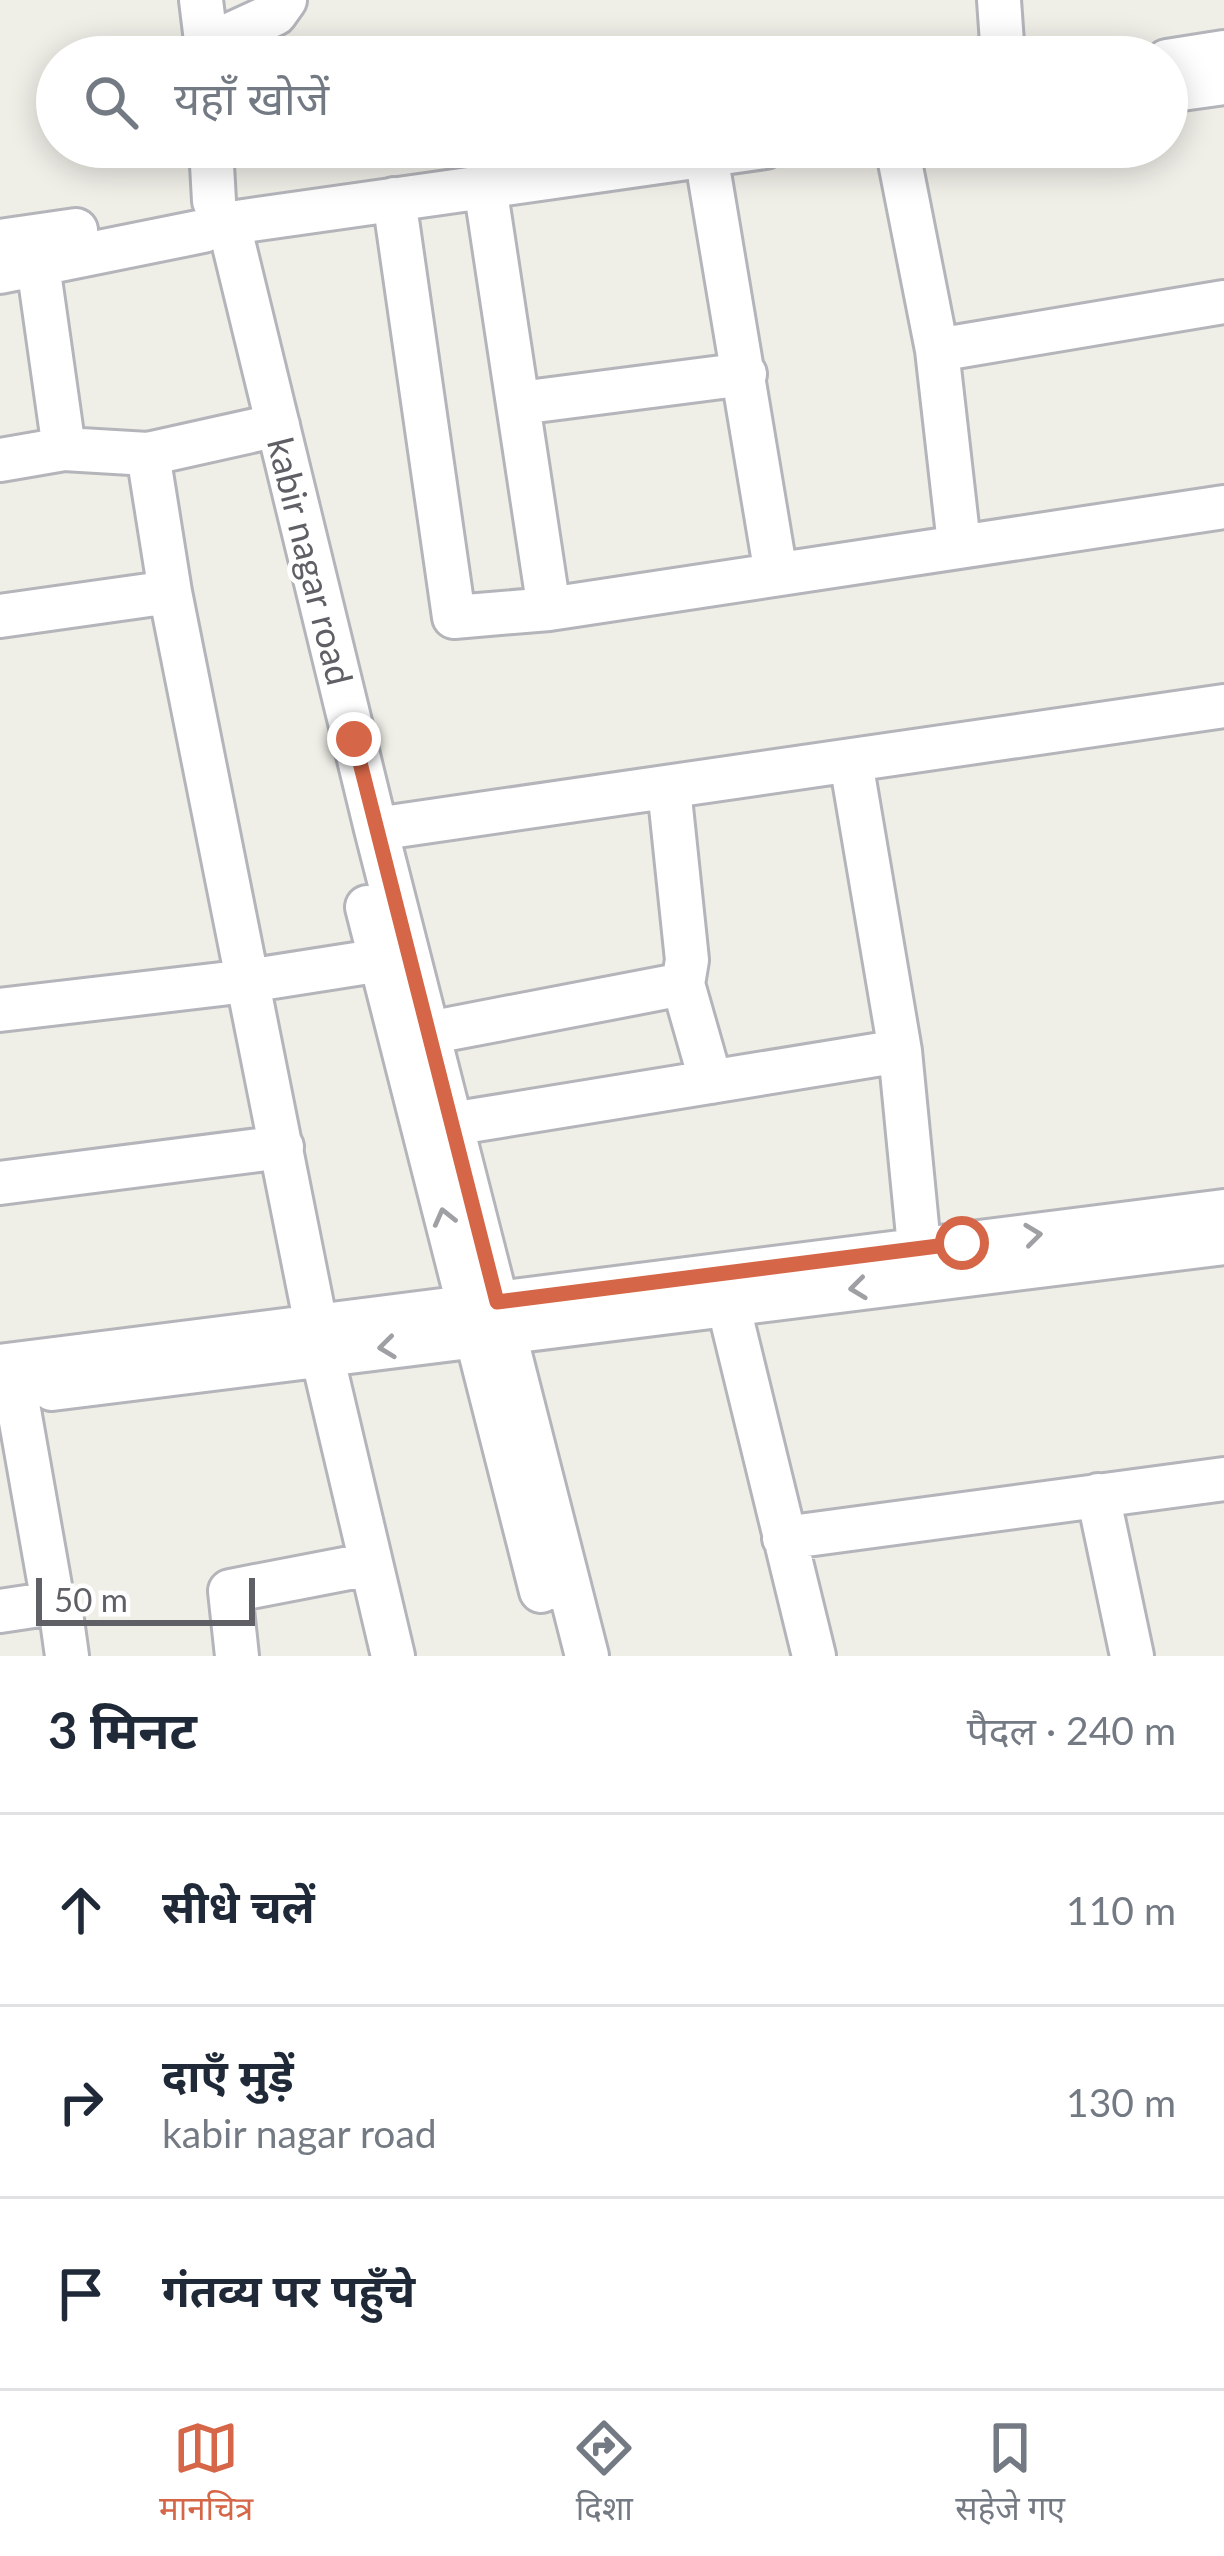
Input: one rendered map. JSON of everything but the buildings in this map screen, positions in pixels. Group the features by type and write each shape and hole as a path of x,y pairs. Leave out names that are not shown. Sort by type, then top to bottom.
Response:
{"street":[{"path":"201,0 205,36"},
{"path":"235,36 275,14 285,0"},
{"path":"999,0 1002,36"},
{"path":"1188,58 1224,52"},
{"path":"1188,88 1224,82"},
{"name":"kabir nagar road","path":"213,168 219,221 267,427 376,829 394,958 428,1033 451,1124 486,1319 587,1656"},
{"path":"64,449 19,268 219,221 513,168"},
{"path":"0,241 219,221 613,168"},
{"path":"708,168 776,574"},
{"path":"901,168 937,350 959,544"},
{"path":"485,186 549,608"},
{"path":"394,199 454,617 549,608 1224,508"},
{"path":"937,350 1224,302"},
{"path":"520,403 745,374"},
{"path":"0,460 64,449 148,454 267,427 486,1319 557,1656"},
{"path":"148,454 170,592 319,1340 393,1656"},
{"path":"0,616 170,592"},
{"path":"376,829 1224,706"},
{"path":"851,762 900,1052 921,1264"},
{"path":"669,788 687,960 683,985 711,1082"},
{"path":"0,1010 394,958"},
{"path":"428,1033 683,985"},
{"path":"451,1124 900,1052"},
{"path":"0,1184 282,1147"},
{"path":"486,1319 728,1304 921,1264 1224,1211"},
{"path":"67,1656 5,1385 921,1264 1224,1243"},
{"path":"728,1304 814,1656"},
{"path":"784,1538 1224,1479"},
{"path":"1098,1495 1132,1656"},
{"path":"237,1656 230,1591 370,1564"},
{"path":"0,1611 53,1603"}],"route":[{"path":"354,739 497,1302 962,1243"}]}
